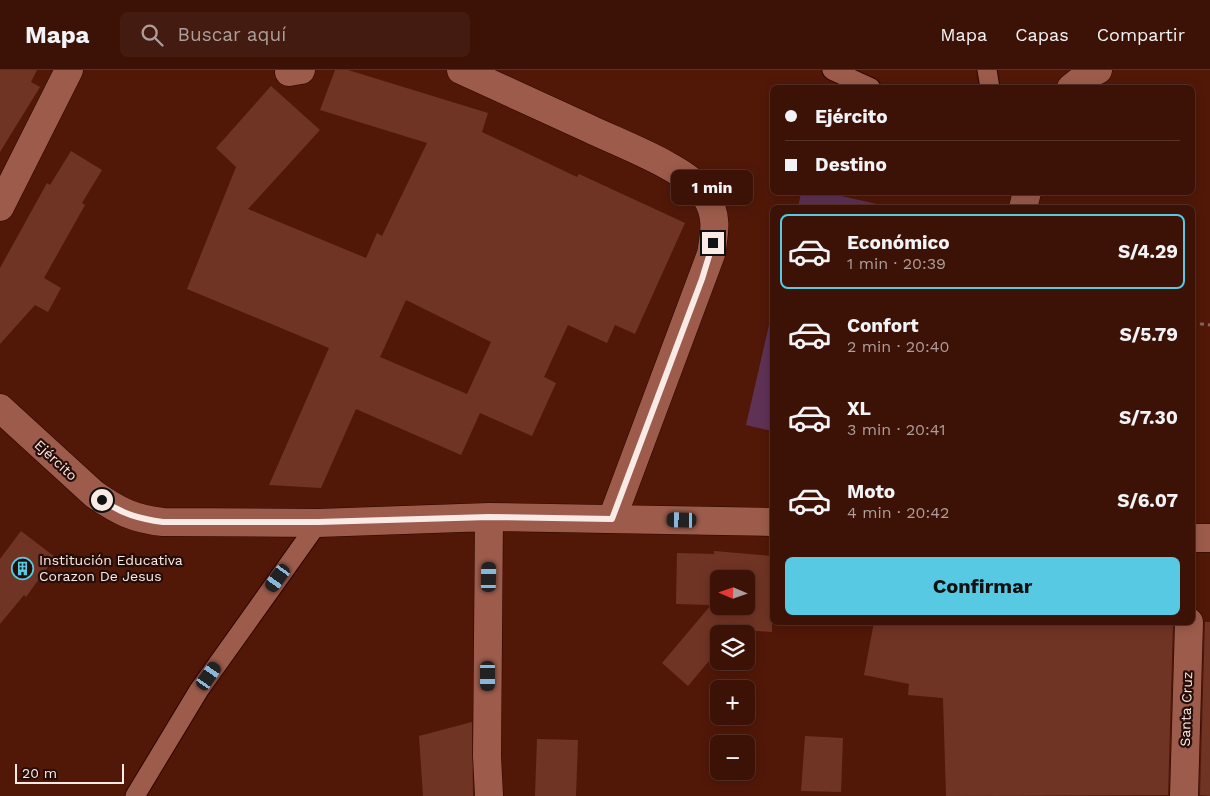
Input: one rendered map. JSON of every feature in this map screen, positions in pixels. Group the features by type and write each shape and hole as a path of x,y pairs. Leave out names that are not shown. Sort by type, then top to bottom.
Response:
{"street":[{"path":"0,207 7,173 69,70"},
{"path":"461,70 637,151 686,176 704,194 714,214 715,233 711,254 612,519"},
{"path":"1075,85 1098,70"},
{"name":"Ejército","path":"0,408 94,494 129,516 146,520 163,522 318,522 489,517 770,522"},
{"path":"489,517 487,756 489,796"},
{"path":"1195,538 1210,538"},
{"name":"Santa Cruz","path":"1184,796 1189,625"}],"lane":[{"path":"832,70 864,85"},
{"path":"987,70 990,85"},
{"path":"135,796 199,690 318,522"}],"path":[{"path":"1195,323 1210,325"}],"shaded area":[{"path":"801,195 837,195 881,205 798,205"},
{"path":"770,321 770,431 746,425"}],"building":[{"path":"0,70 37,70 31,82 40,87 0,152"},
{"path":"335,70 348,70 488,113 482,132 577,177 579,174 685,223 635,334 615,325 607,343 568,325 544,377 556,383 532,436 480,413 461,455 356,409 321,488 269,485 329,348 187,289 236,167 216,148 271,86 320,130 248,209 366,258 377,233 382,236 427,143 320,110","holes":["406,300 491,342 467,394 380,357"]},
{"path":"71,151 102,170 82,203 85,205 44,278 61,288 48,312 35,305 0,344 0,268 47,183 50,185"},
{"name":"Institución Educativa Corazon De Jesus","path":"21,531 55,557 26,597 24,595 0,624 0,559"},
{"path":"714,551 770,556 770,625 772,625 772,632 755,631 755,625 710,625 710,660 688,686 662,663 710,606 710,615 755,615 755,570 710,570 710,605 676,604 677,553 714,554"},
{"path":"1205,622 1210,622 1210,796 1200,795"},
{"path":"873,625 1173,625 1168,795 946,796 943,698 908,695 909,684 864,675"},
{"path":"472,722 473,796 423,796 419,736"},
{"path":"805,736 843,738 841,792 801,791"},
{"path":"537,739 578,740 576,796 535,796"}],"place":[{"name":"Institución Educativa Corazon De Jesus","path":"23,568"}],"route":[{"path":"102,500 129,516 163,522 318,522 489,517 612,519 702,279 713,243"}]}
